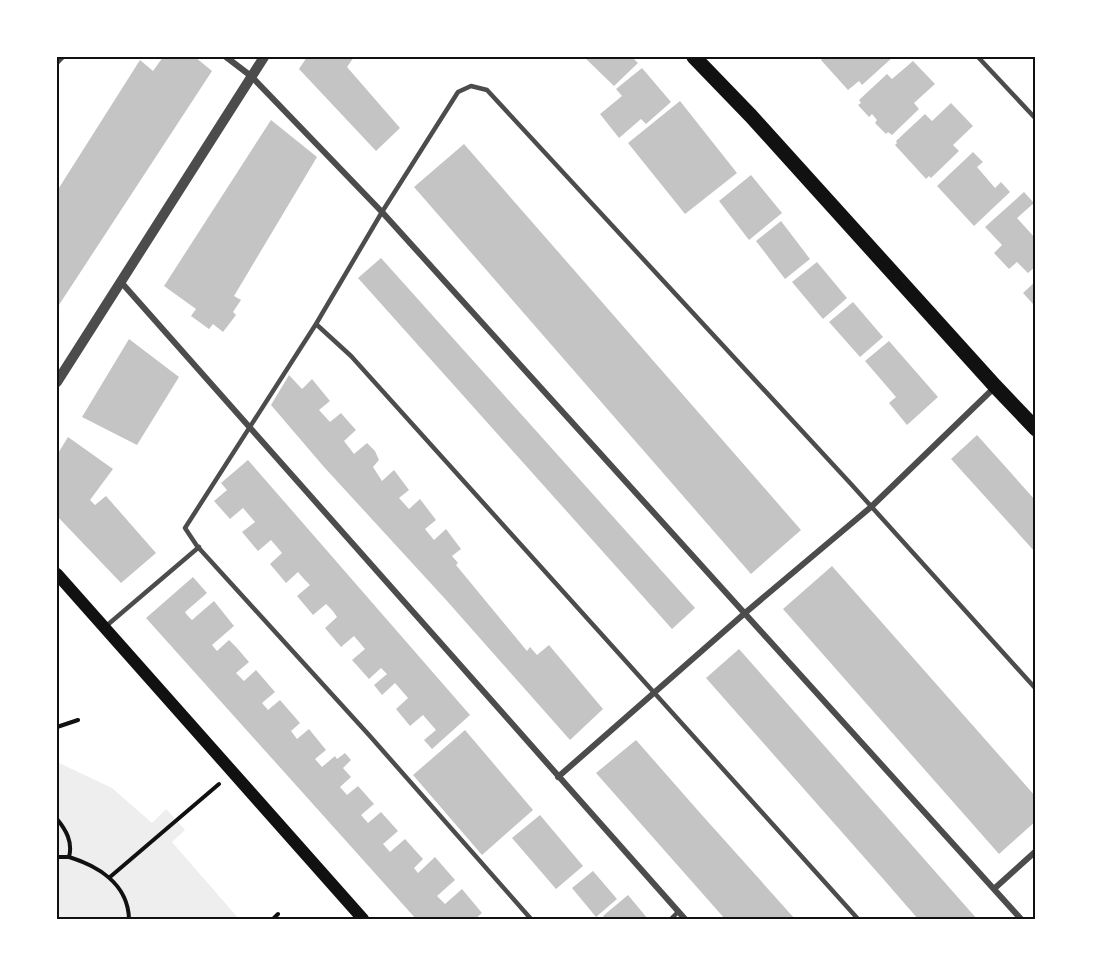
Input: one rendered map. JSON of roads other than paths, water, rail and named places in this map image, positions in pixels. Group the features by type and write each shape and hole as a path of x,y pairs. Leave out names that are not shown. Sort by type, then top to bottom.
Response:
{"main road":[{"path":"694,57 751,116 1036,429"},
{"path":"57,574 363,919"}],"street":[{"path":"226,57 251,76 382,212 1021,919"},
{"path":"57,382 264,57"},
{"path":"121,282 685,919"},
{"path":"558,777 745,613 871,507 995,386"},
{"path":"995,888 1036,851"}],"lane":[{"path":"57,63 63,57"},
{"path":"978,57 1036,119"},
{"path":"531,919 184,528 250,428 458,92 471,86 487,90 1036,689"},
{"path":"315,324 351,356 858,919"},
{"path":"105,627 199,547"},
{"path":"671,919 678,912"}]}
